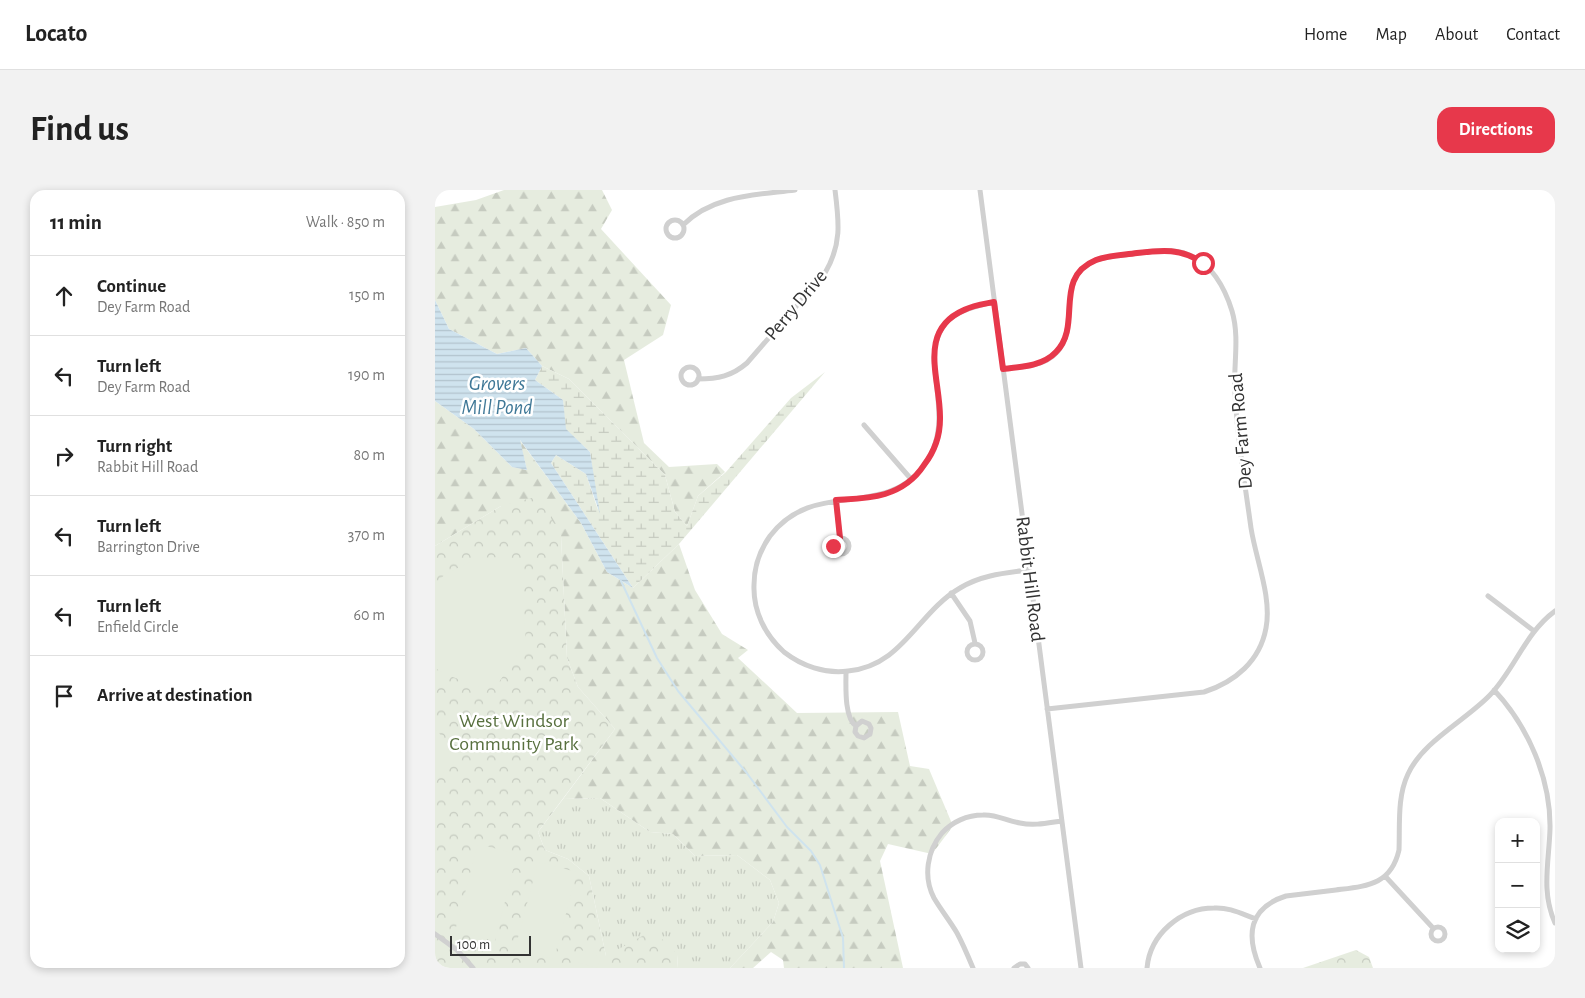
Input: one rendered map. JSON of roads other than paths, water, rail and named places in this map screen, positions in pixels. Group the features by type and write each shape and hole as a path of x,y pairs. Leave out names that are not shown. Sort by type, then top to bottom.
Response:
{"street":[{"path":"683,225 704,210 725,200 795,190"},
{"name":"Perry Drive","path":"699,379 725,376 740,370 825,273 834,256 839,234 835,190"},
{"name":"Rabbit Hill Road","path":"980,190 1081,968"},
{"name":"Dey Farm Road","path":"1003,369 1035,364 1044,361 1055,353 1067,334 1069,325 1069,296 1073,281 1089,264 1103,258 1167,250 1187,254 1203,263 1217,279 1225,291 1233,313 1237,336 1236,411 1253,543 1268,607 1266,628 1259,649 1248,666 1232,680 1215,689 1204,692 1047,709"},
{"path":"994,302 963,310 949,320 939,333 934,350 940,409 939,430 936,444 928,460 911,479 895,490 885,494 822,503 802,509 788,518 776,529 759,556 754,576 756,607 760,619 771,637 785,652 798,661 812,667 834,672 846,672 867,668 891,654 903,644 939,604 951,593 966,584 981,578 1029,570"},
{"path":"864,425 911,479"},
{"path":"836,500 840,538"},
{"path":"951,593 970,621 975,643"},
{"path":"1488,596 1534,632"},
{"path":"1260,968 1251,944 1256,919 1266,906 1278,899 1365,886 1379,881 1385,876 1397,858 1399,850 1402,792 1413,764 1428,747 1494,690 1534,632 1555,611"},
{"path":"846,672 849,717 852,724 856,726"},
{"path":"1494,690 1520,724 1534,753 1545,788 1552,833 1546,890 1550,912 1555,923"},
{"path":"973,968 957,933 931,890 927,871 933,846 950,826 957,821 974,815 992,815 1021,824 1031,825 1061,821"},
{"path":"1385,876 1433,928"},
{"path":"1147,968 1149,956 1157,938 1170,924 1187,913 1205,908 1224,908 1256,919"},
{"path":"435,934 457,950 473,968"},
{"path":"1014,968 1020,964 1025,964 1028,968"}],"water":[{"name":"Grovers Mill Pond","path":"435,300 449,329 497,354 526,348 542,366 535,380 563,400 566,429 590,452 600,514 586,474 556,455 551,463 633,588 607,572 581,523 520,440 527,470 512,467 474,429 435,401"}],"waterway":[{"path":"621,581 657,658 678,691 746,772 787,827 811,851 820,865 843,938 844,968"}],"park label":[{"name":"West Windsor Community Park","path":"514,732"}]}
